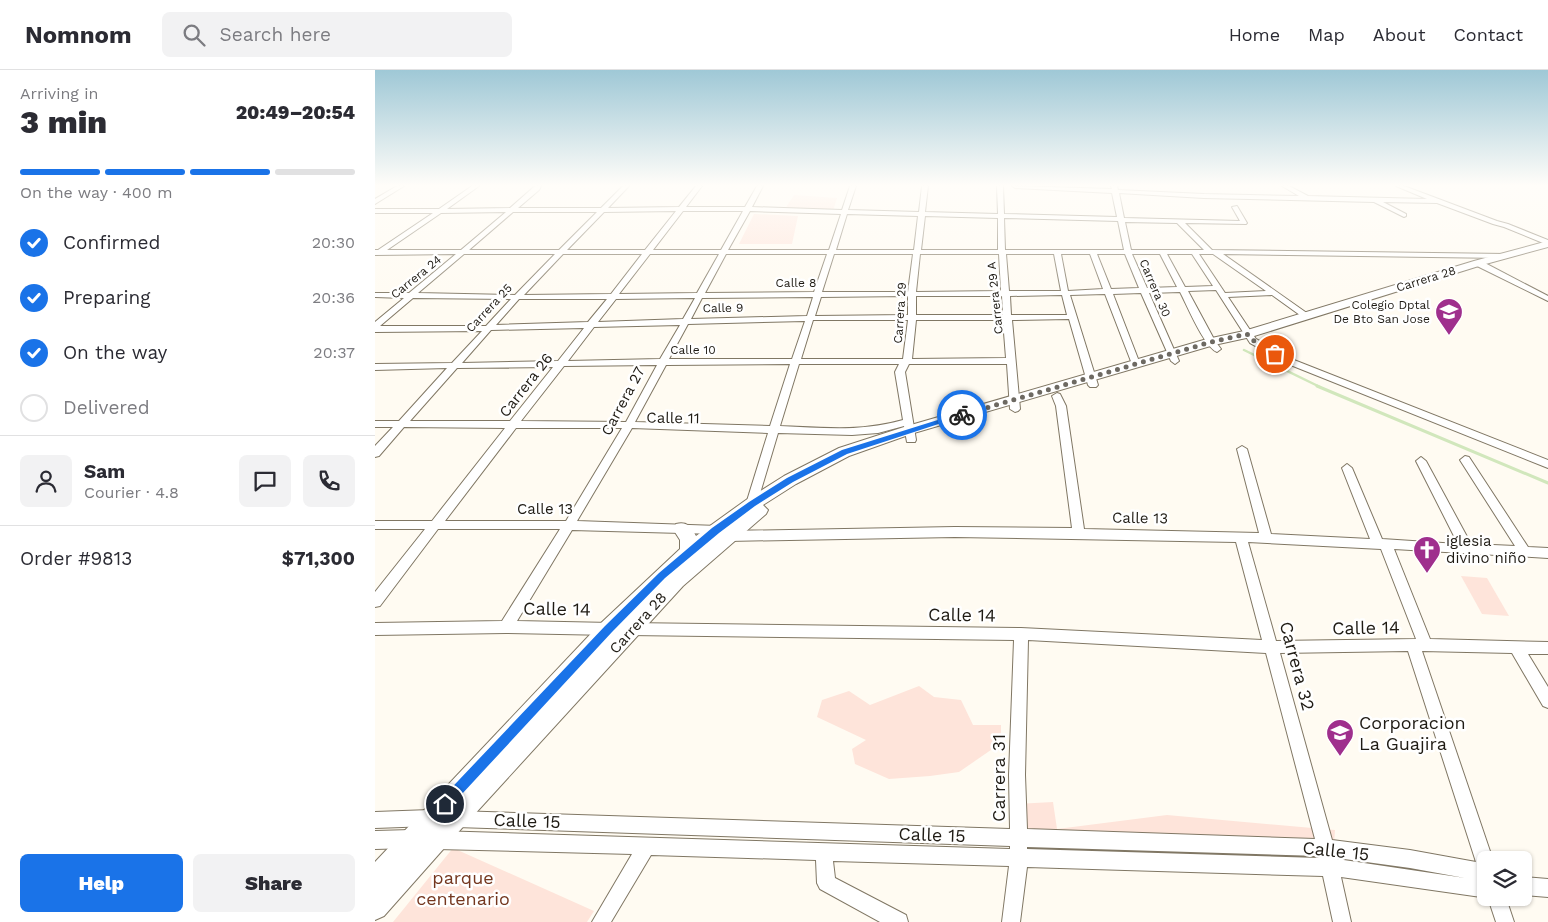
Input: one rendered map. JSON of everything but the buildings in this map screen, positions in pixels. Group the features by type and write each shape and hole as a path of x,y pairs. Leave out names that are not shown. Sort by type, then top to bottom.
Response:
{"highway":[{"name":"Carrera 28","path":"375,907 453,819 723,533 752,504 790,480 844,452 909,430 1015,404 1548,243"},
{"name":"Carrera 28","path":"1015,404 1057,396 1136,364 1173,357"},
{"name":"Carrera 28","path":"375,881 431,818 608,629 689,551 723,533 800,484 909,430"},
{"path":"682,529 689,539 689,551"}],"street":[{"path":"377,253 416,226"},
{"name":"Carrera 24","path":"375,327 494,226"},
{"name":"Carrera 25","path":"375,452 517,296 587,226"},
{"name":"Carrera 26","path":"375,602 561,365 611,296 668,226"},
{"name":"Carrera 27","path":"506,627 626,428 738,226"},
{"path":"752,504 773,431 840,226"},
{"name":"Carrera 29","path":"909,430 900,372 901,366 907,361 912,318 912,293 920,226"},
{"name":"Carrera 29 A","path":"1000,226 1015,404"},
{"name":"Carrera 30","path":"1122,226 1128,253 1142,290 1173,357"},
{"path":"1184,226 1212,252 1307,316"},
{"path":"1508,226 1548,243"},
{"path":"1057,252 1065,293 1092,381"},
{"path":"1194,252 1247,334 1259,346 1291,362 1548,464"},
{"path":"377,253 1212,252 1503,256"},
{"path":"1093,253 1136,364"},
{"path":"1163,253 1214,345"},
{"path":"1478,263 1548,299"},
{"name":"Calle 8","path":"375,295 611,296 1065,293 1183,289 1275,293"},
{"name":"Calle 9","path":"375,327 489,328 810,318 1072,317"},
{"name":"Calle 10","path":"375,367 661,362 1012,361"},
{"path":"1057,396 1061,406 1079,533"},
{"name":"Calle 11","path":"375,424 397,427 773,431 909,430"},
{"name":"Calle 11","path":"375,430 397,427"},
{"path":"1243,448 1266,538"},
{"path":"1465,460 1524,551"},
{"path":"1421,461 1467,547"},
{"path":"1347,468 1381,543 1419,645 1481,851"},
{"name":"Calle 13","path":"375,525 569,525 682,529 723,533 1079,533 1266,538 1548,552"},
{"name":"Carrera 32","path":"1241,537 1331,867 1342,922"},
{"name":"Calle 14","path":"375,629 506,627 1021,634 1272,647 1419,645 1548,648"},
{"name":"Carrera 31","path":"1011,922 1019,858 1017,775 1021,634"},
{"path":"1516,647 1548,701"},
{"name":"Calle 15","path":"375,820 431,818 1326,848 1410,859 1477,871"},
{"name":"Calle 15","path":"375,840 413,839 1331,867 1477,889"},
{"path":"601,922 647,846"},
{"path":"824,852 827,883 899,922"},
{"path":"1532,887 1548,888"},
{"path":"1499,906 1502,920"}],"green space":[{"path":"748,226 796,226 792,244 739,244"},
{"path":"1461,576 1487,578 1509,616 1482,614"},
{"path":"919,686 934,697 961,700 973,725 1001,725 1001,743 959,772 889,779 855,764 852,749 866,740 817,717 822,700 849,691 870,705"},
{"path":"1053,802 1057,829 1167,815 1335,830 1333,858 1078,858 1024,851 1015,804"},
{"name":"parque centenario","path":"453,848 594,911 587,922 393,922"}],"waterway":[{"path":"1244,350 1320,387"},
{"path":"1317,386 1548,483"}],"way so far":[{"path":"962,415 1211,342 1247,334 1259,346 1275,354"}],"place":[{"name":"Colegio Dptal De Bto San Jose","path":"1449,336"},
{"name":"iglesia divino niño","path":"1427,574"},
{"name":"Corporacion La Guajira","path":"1340,757"}],"route":[{"path":"445,804 608,629 689,551 715,531 752,504 790,480 844,452 909,430 962,415"}]}
